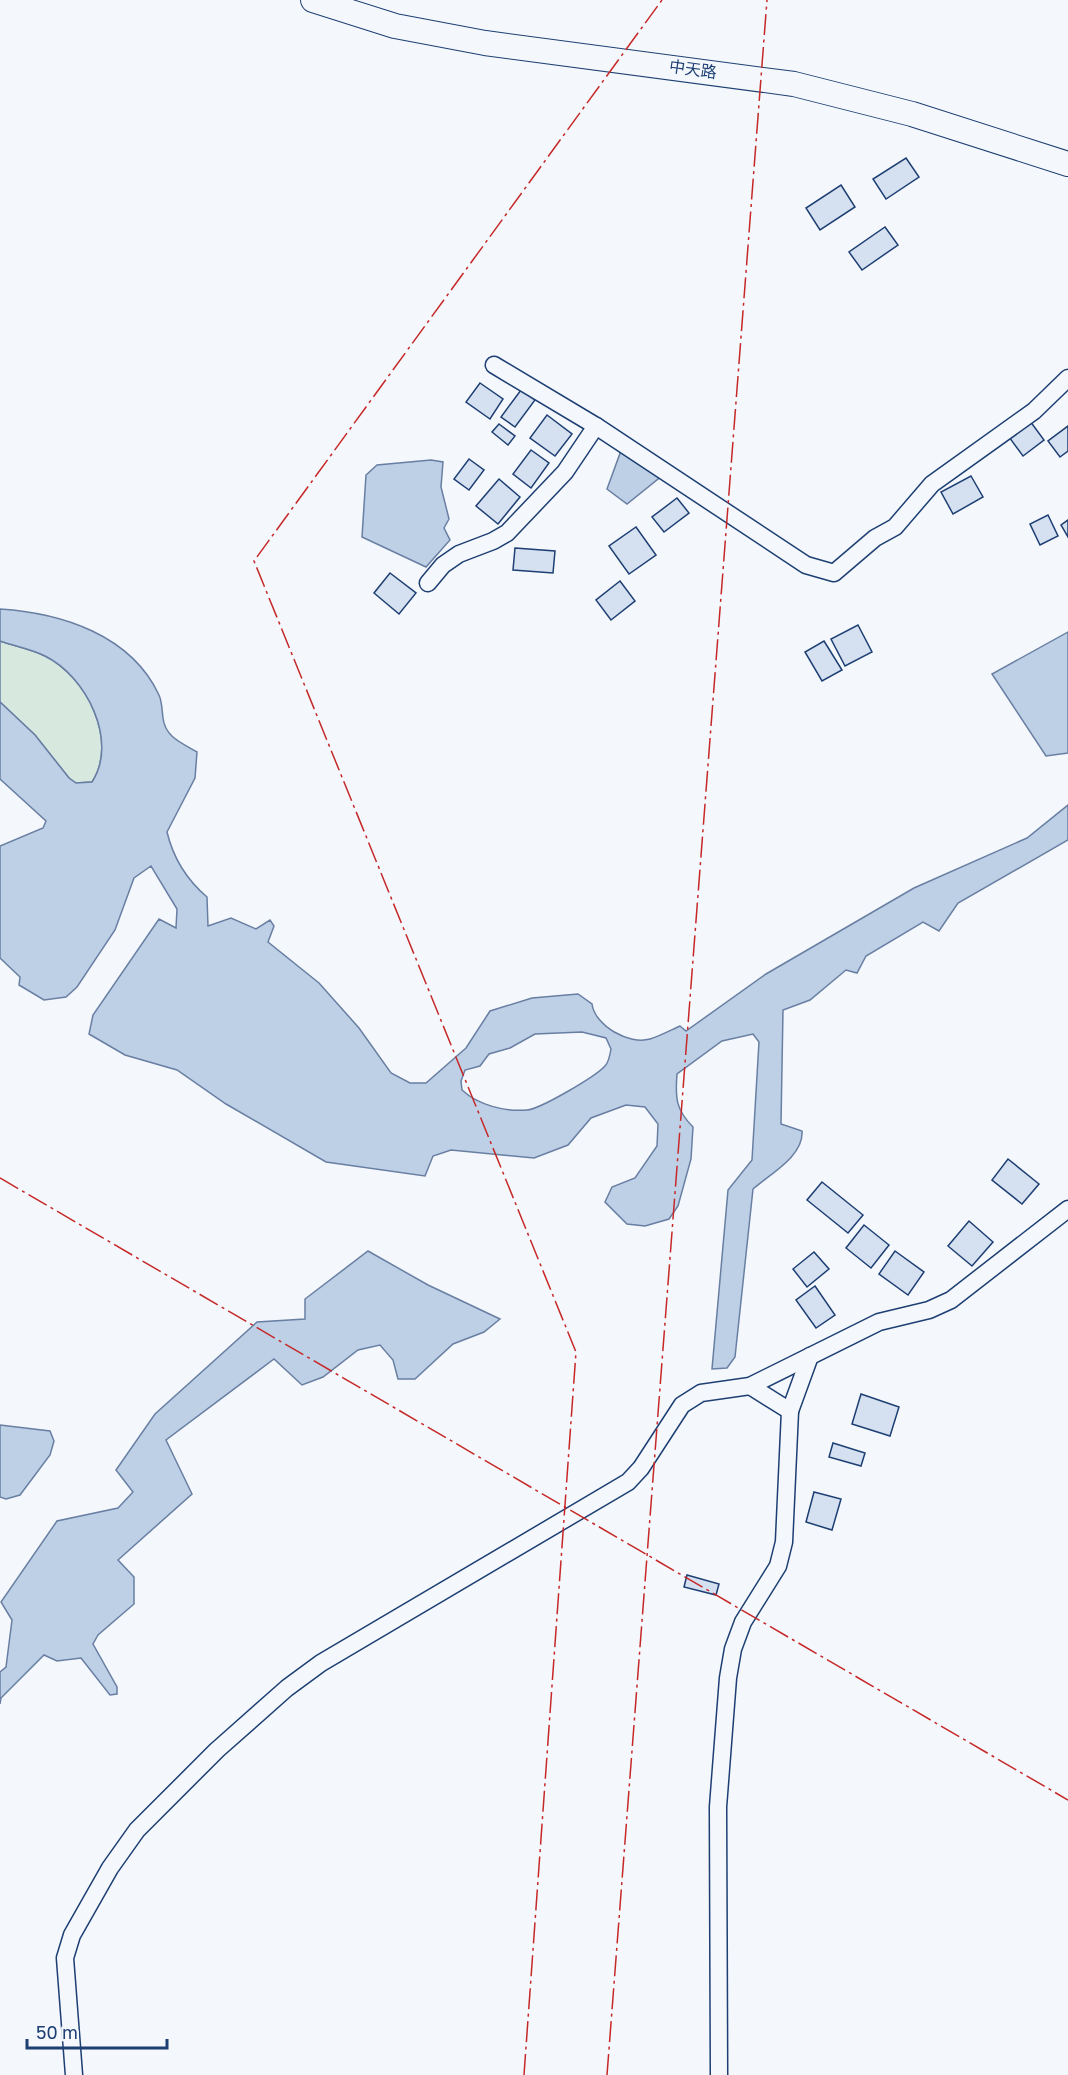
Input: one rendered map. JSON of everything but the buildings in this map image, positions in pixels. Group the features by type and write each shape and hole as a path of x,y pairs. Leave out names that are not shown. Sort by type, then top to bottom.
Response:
{"main road":[{"name":"中天路","path":"313,0 395,26 485,43 794,84 912,114 1068,164"}],"street":[{"path":"494,365 596,426 806,565 834,573 875,538 895,527 932,484 1034,411 1068,378"},
{"path":"428,583 443,565 459,554 507,533 565,472 596,426"},
{"path":"74,2075 65,1958 72,1935 110,1868 137,1830 217,1750 287,1688 321,1663 628,1482 641,1468 682,1406 701,1393 750,1386 879,1322 929,1310 951,1300 1068,1209"},
{"path":"718,2075 718,1807 728,1678 733,1649 743,1622 778,1566 784,1542 790,1411 810,1356"},
{"path":"750,1386 790,1411"}],"shaded area":[{"path":"0,641 34,651 60,665 85,694 100,729 102,748 99,766 92,782 76,783 69,778 35,735 0,702"}],"water":[{"path":"622,448 663,475 627,504 607,489"},
{"path":"431,460 443,462 441,487 449,519 444,528 450,540 426,567 362,537 366,475 377,465"},
{"path":"0,609 47,616 70,622 113,642 147,674 159,695 164,725 167,730 175,739 197,752 195,778 167,832 182,867 207,897 208,926 231,918 256,929 270,920 274,926 268,942 319,983 359,1028 391,1073 410,1083 426,1083 466,1048 490,1011 532,998 578,994 592,1004 599,1020 606,1026 632,1039 650,1039 680,1026 686,1031 766,974 914,888 1027,838 1068,805 1068,840 958,903 939,931 923,922 866,956 857,973 846,970 810,1000 783,1010 781,1124 802,1131 801,1140 798,1148 785,1164 753,1189 735,1357 727,1368 712,1369 728,1190 752,1160 759,1042 753,1034 722,1041 677,1074 678,1103 683,1115 693,1127 691,1159 678,1206 669,1219 645,1226 627,1224 605,1202 612,1187 635,1178 657,1146 658,1124 645,1107 626,1105 591,1118 568,1145 534,1158 451,1150 433,1156 425,1176 326,1162 226,1104 177,1070 125,1055 89,1034 93,1015 159,919 176,928 177,909 151,866 134,878 115,930 77,987 66,997 44,1000 19,985 20,977 0,958 0,846 43,828 46,821 0,779 0,702 35,735 69,778 76,783 92,782 99,766 102,748 100,729 94,711 73,678 60,665 45,656 0,641","holes":["582,1032 606,1038 611,1049 605,1066 567,1092 534,1108 501,1109 476,1100 462,1090 461,1081 465,1070 480,1066 489,1054 510,1048 535,1034"]},
{"path":"1068,632 1068,753 1046,756 992,674"},
{"path":"368,1251 428,1285 500,1319 484,1332 453,1344 415,1379 398,1379 393,1360 380,1345 358,1350 323,1377 302,1385 274,1359 166,1440 192,1494 118,1560 134,1577 134,1604 98,1635 93,1644 117,1687 117,1694 110,1695 81,1658 57,1661 44,1655 1,1698 0,1704 0,1672 6,1667 12,1620 1,1602 57,1521 118,1508 133,1492 116,1470 155,1414 257,1322 305,1319 305,1299"},
{"path":"0,1425 50,1431 54,1441 50,1455 20,1495 6,1499 0,1497"}],"power":[{"path":"524,2075 576,1352 254,561 662,0"},
{"path":"607,2075 767,0"},
{"path":"0,1178 1068,1800"}]}
